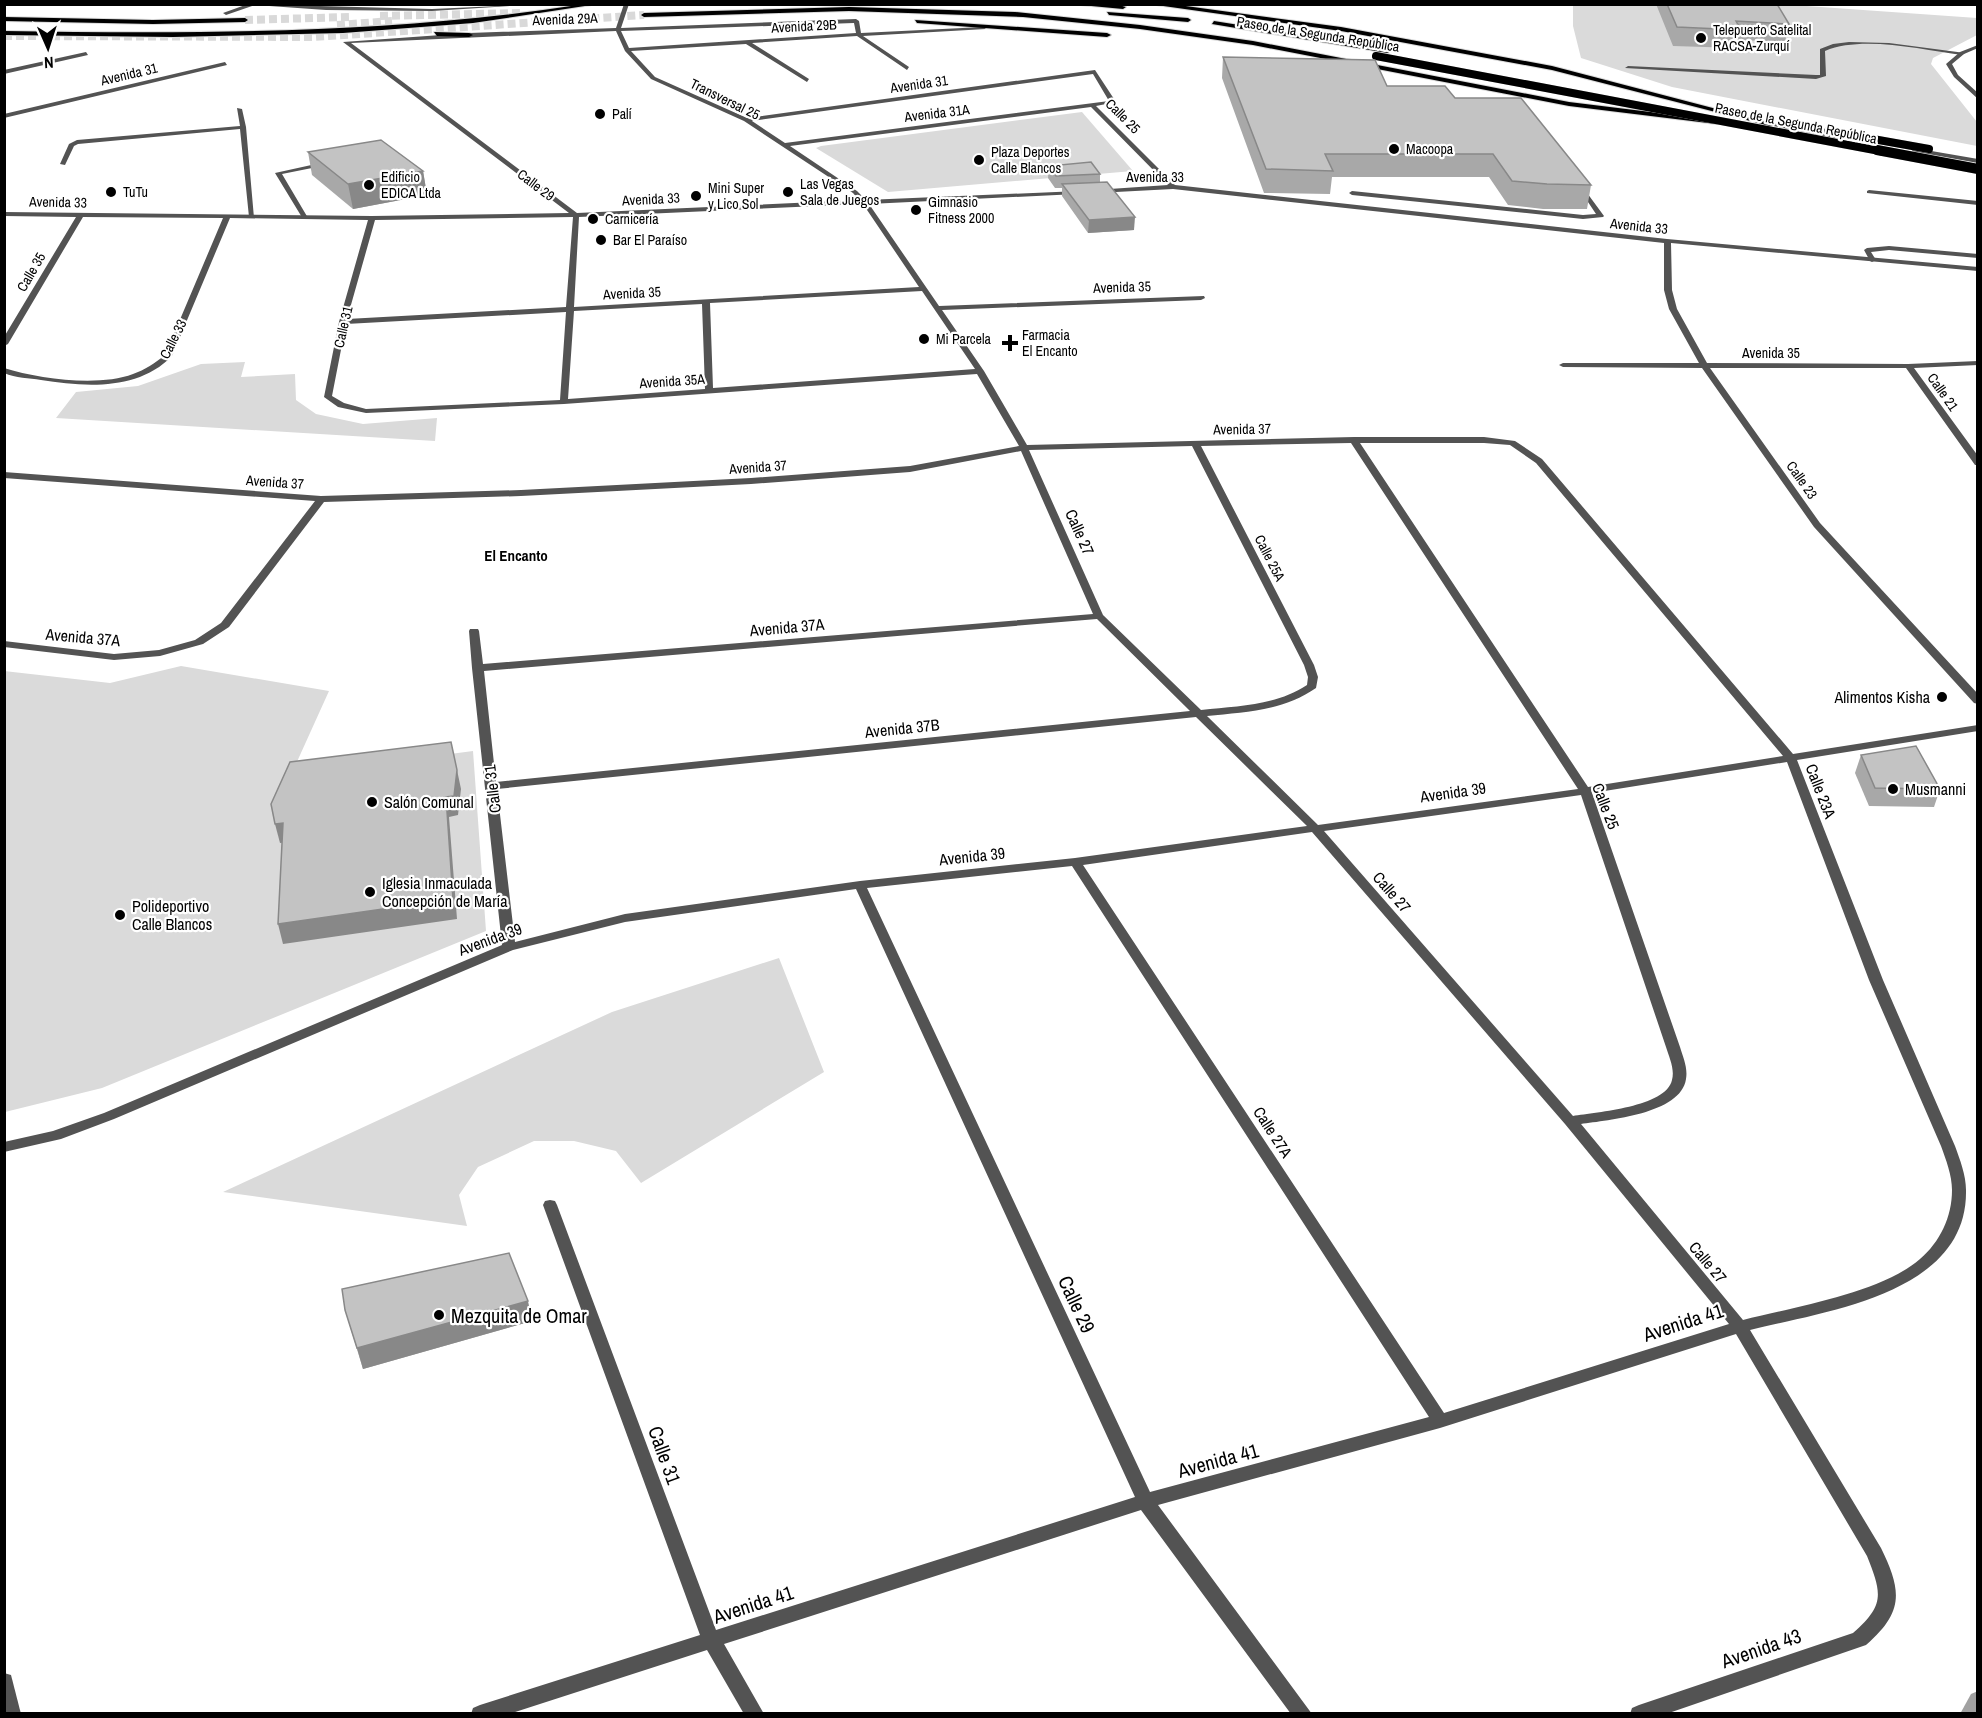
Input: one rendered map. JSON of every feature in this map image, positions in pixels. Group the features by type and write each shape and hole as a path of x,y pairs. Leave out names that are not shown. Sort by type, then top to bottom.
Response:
{"highway":[{"path":"280,33 453,24 595,4"},
{"path":"642,7 703,4"},
{"path":"1152,4 1341,28 1466,52 1597,78 1767,126"},
{"path":"999,5 1059,10"},
{"path":"1072,8 1248,20 1466,52"},
{"path":"1072,8 1199,21"},
{"name":"Paseo de la Segunda República","path":"644,15 849,9 1088,18 1203,29 1376,56 1977,164"},
{"path":"1015,14 1204,36 1604,110 1767,126"},
{"path":"4,18 153,22 245,20"},
{"path":"856,21 867,21"},
{"path":"911,21 1118,36"},
{"name":"Paseo de la Segunda República","path":"1210,22 1388,51 1977,164"},
{"path":"4,27 71,34"},
{"path":"4,33 469,35"},
{"path":"1174,41 1235,46 1362,64"},
{"path":"157,44 244,42"},
{"path":"82,45 93,45"}],"street":[{"path":"226,13 255,4 326,9 432,10 538,4"},
{"path":"618,29 627,4"},
{"path":"856,21 859,35 907,68"},
{"name":"Avenida 29A","path":"346,42 469,35 856,21"},
{"name":"Transversal 25","path":"618,29 627,50 653,78 746,120 855,192 864,201"},
{"name":"Avenida 29B","path":"627,50 983,29"},
{"name":"Calle 29","path":"346,42 576,215"},
{"path":"747,42 807,80"},
{"path":"1628,68 1816,77 1823,76 1822,50 1834,45 1866,44 1962,53"},
{"path":"1977,46 1962,53 1949,64 1951,70 1977,97"},
{"path":"4,72 86,54"},
{"name":"Avenida 31","path":"4,116 225,64"},
{"name":"Avenida 31","path":"746,120 1095,72"},
{"name":"Calle 25","path":"1092,105 1113,102 1095,72"},
{"name":"Calle 25","path":"1092,105 1173,187"},
{"name":"Avenida 31A","path":"786,145 1092,105"},
{"path":"239,109 243,127 252,217"},
{"path":"1767,126 1977,164"},
{"path":"63,164 72,145 77,142 243,127"},
{"path":"305,218 278,173 328,164"},
{"path":"1352,193 1583,217 1601,216 1575,179"},
{"name":"Avenida 33","path":"4,214 305,218 576,215 1173,187 1667,241 1977,269"},
{"path":"1869,192 1977,202"},
{"name":"Calle 27","path":"864,201 980,371 1024,448 1099,616 1314,827 1570,1121 1740,1327 1875,1553 1886,1578 1889,1595 1887,1610"},
{"path":"1426,216 1427,201"},
{"name":"Calle 35","path":"4,344 81,214"},
{"path":"564,402 568,311 576,215"},
{"name":"Calle 33","path":"4,370 59,381 96,382 132,377 157,368 168,356 227,217"},
{"name":"Calle 31","path":"366,411 341,405 328,397 343,322 372,218"},
{"name":"Calle 23","path":"1667,241 1668,290 1673,309 1705,366 1817,525 1977,701"},
{"path":"1872,260 1867,250 1888,248 1977,256"},
{"name":"Avenida 35","path":"343,322 923,289"},
{"name":"Avenida 35","path":"936,308 1201,298"},
{"path":"706,303 710,392"},
{"name":"Avenida 35","path":"1563,365 1908,366 1977,363"},
{"name":"Calle 21","path":"1908,366 1977,463"},
{"name":"Avenida 35A","path":"366,411 564,402 980,371"},
{"name":"Calle 25","path":"1354,440 1585,791 1680,1071 1678,1085 1668,1096 1648,1107 1570,1121"},
{"name":"Avenida 37","path":"4,475 321,499 521,493 751,482 910,469 1024,448 1354,440 1484,440 1512,443"},
{"name":"Calle 25A","path":"1195,443 1304,652 1313,677 1312,686"},
{"name":"Calle 23A","path":"1512,443 1539,461 1791,759 1876,980 1956,1169 1959,1190 1952,1229"},
{"name":"Avenida 37A","path":"4,644 114,657 160,653 199,642 225,625 321,499"},
{"name":"Avenida 37A","path":"477,668 1099,616"},
{"name":"Calle 31","path":"474,631 509,947"},
{"name":"Avenida 37B","path":"492,786 1197,714 1283,701 1301,695 1312,686"},
{"name":"Avenida 39","path":"4,1148 56,1135 109,1116 509,947 626,918 860,885 1075,862 1585,791 1977,728"},
{"name":"Calle 27A","path":"1075,862 1440,1421"},
{"name":"Calle 29","path":"860,885 1145,1502 1303,1713"},
{"name":"Calle 31","path":"550,1205 711,1640 755,1713"},
{"name":"Avenida 41","path":"480,1713 1145,1502 1440,1421 1740,1327 1861,1296 1898,1280 1925,1264 1940,1248 1952,1229"},
{"name":"Avenida 43","path":"1640,1713 1859,1639 1876,1626 1887,1610"},
{"path":"4,1681 12,1713"}],"shaded area":[{"path":"1575,4 1777,4 1977,18 1977,35 1933,58 1931,64 1977,122 1977,146 1672,87 1581,58 1573,26 1573,6"},
{"name":"Plaza Deportes Calle Blancos","path":"1082,112 1133,171 888,192 816,148 821,146"},
{"path":"245,362 241,377 295,374 296,400 316,414 363,424 437,418 435,441 56,418 76,392 138,386 201,364"},
{"name":"Polideportivo Calle Blancos","path":"181,666 329,691 291,775 473,751 486,931 102,1088 5,1112 4,671 110,683"},
{"path":"779,958 824,1072 641,1183 616,1151 574,1141 534,1141 478,1167 459,1195 467,1226 223,1192 612,1012"}],"building":[{"path":"1667,4 1777,4 1789,24 1736,21 1741,30 1677,27"},
{"name":"Macoopa","path":"1223,57 1375,60 1387,86 1445,86 1455,98 1521,98 1591,185 1512,181 1493,154 1325,154 1333,171 1266,169"},
{"path":"381,140 423,171 348,184 308,152"},
{"path":"1091,162 1100,174 1056,176 1049,166"},
{"path":"1107,182 1135,217 1089,220 1062,184"},
{"path":"451,742 457,770 454,796 446,797 453,899 278,924 283,823 275,824 271,804 290,762"},
{"path":"1916,746 1940,789 1875,788 1861,755"},
{"name":"Mezquita de Omar","path":"509,1253 528,1301 357,1348 345,1310 342,1289"}],"waterway":[{"path":"1969,1714 1978,1700"}],"tunnel":[{"path":"380,16 522,13"},
{"path":"4,36 314,37 644,15"},
{"path":"245,20 349,17"},
{"path":"337,25 392,21"}],"place":[{"name":"Telepuerto Satelital RACSA-Zurquí","path":"1701,38"},
{"name":"Palí","path":"600,114"},
{"name":"Macoopa","path":"1394,149"},
{"name":"Plaza Deportes Calle Blancos","path":"979,160"},
{"name":"Edificio EDICA Ltda","path":"369,185"},
{"name":"TuTu","path":"111,192"},
{"name":"Las Vegas Sala de Juegos","path":"788,192"},
{"name":"Mini Super y Lico Sol","path":"696,196"},
{"name":"Gimnasio Fitness 2000","path":"916,210"},
{"name":"Carnicería","path":"593,219"},
{"name":"Bar El Paraíso","path":"601,240"},
{"name":"Mi Parcela","path":"924,339"},
{"name":"Farmacia El Encanto","path":"1010,343"},
{"name":"Alimentos Kisha","path":"1942,697"},
{"name":"Musmanni","path":"1893,789"},
{"name":"Salón Comunal","path":"372,802"},
{"name":"Iglesia Inmaculada Concepción de María","path":"370,892"},
{"name":"Polideportivo Calle Blancos","path":"120,915"},
{"name":"Mezquita de Omar","path":"439,1315"}],"district":[{"name":"El Encanto","path":"516,555"}]}
